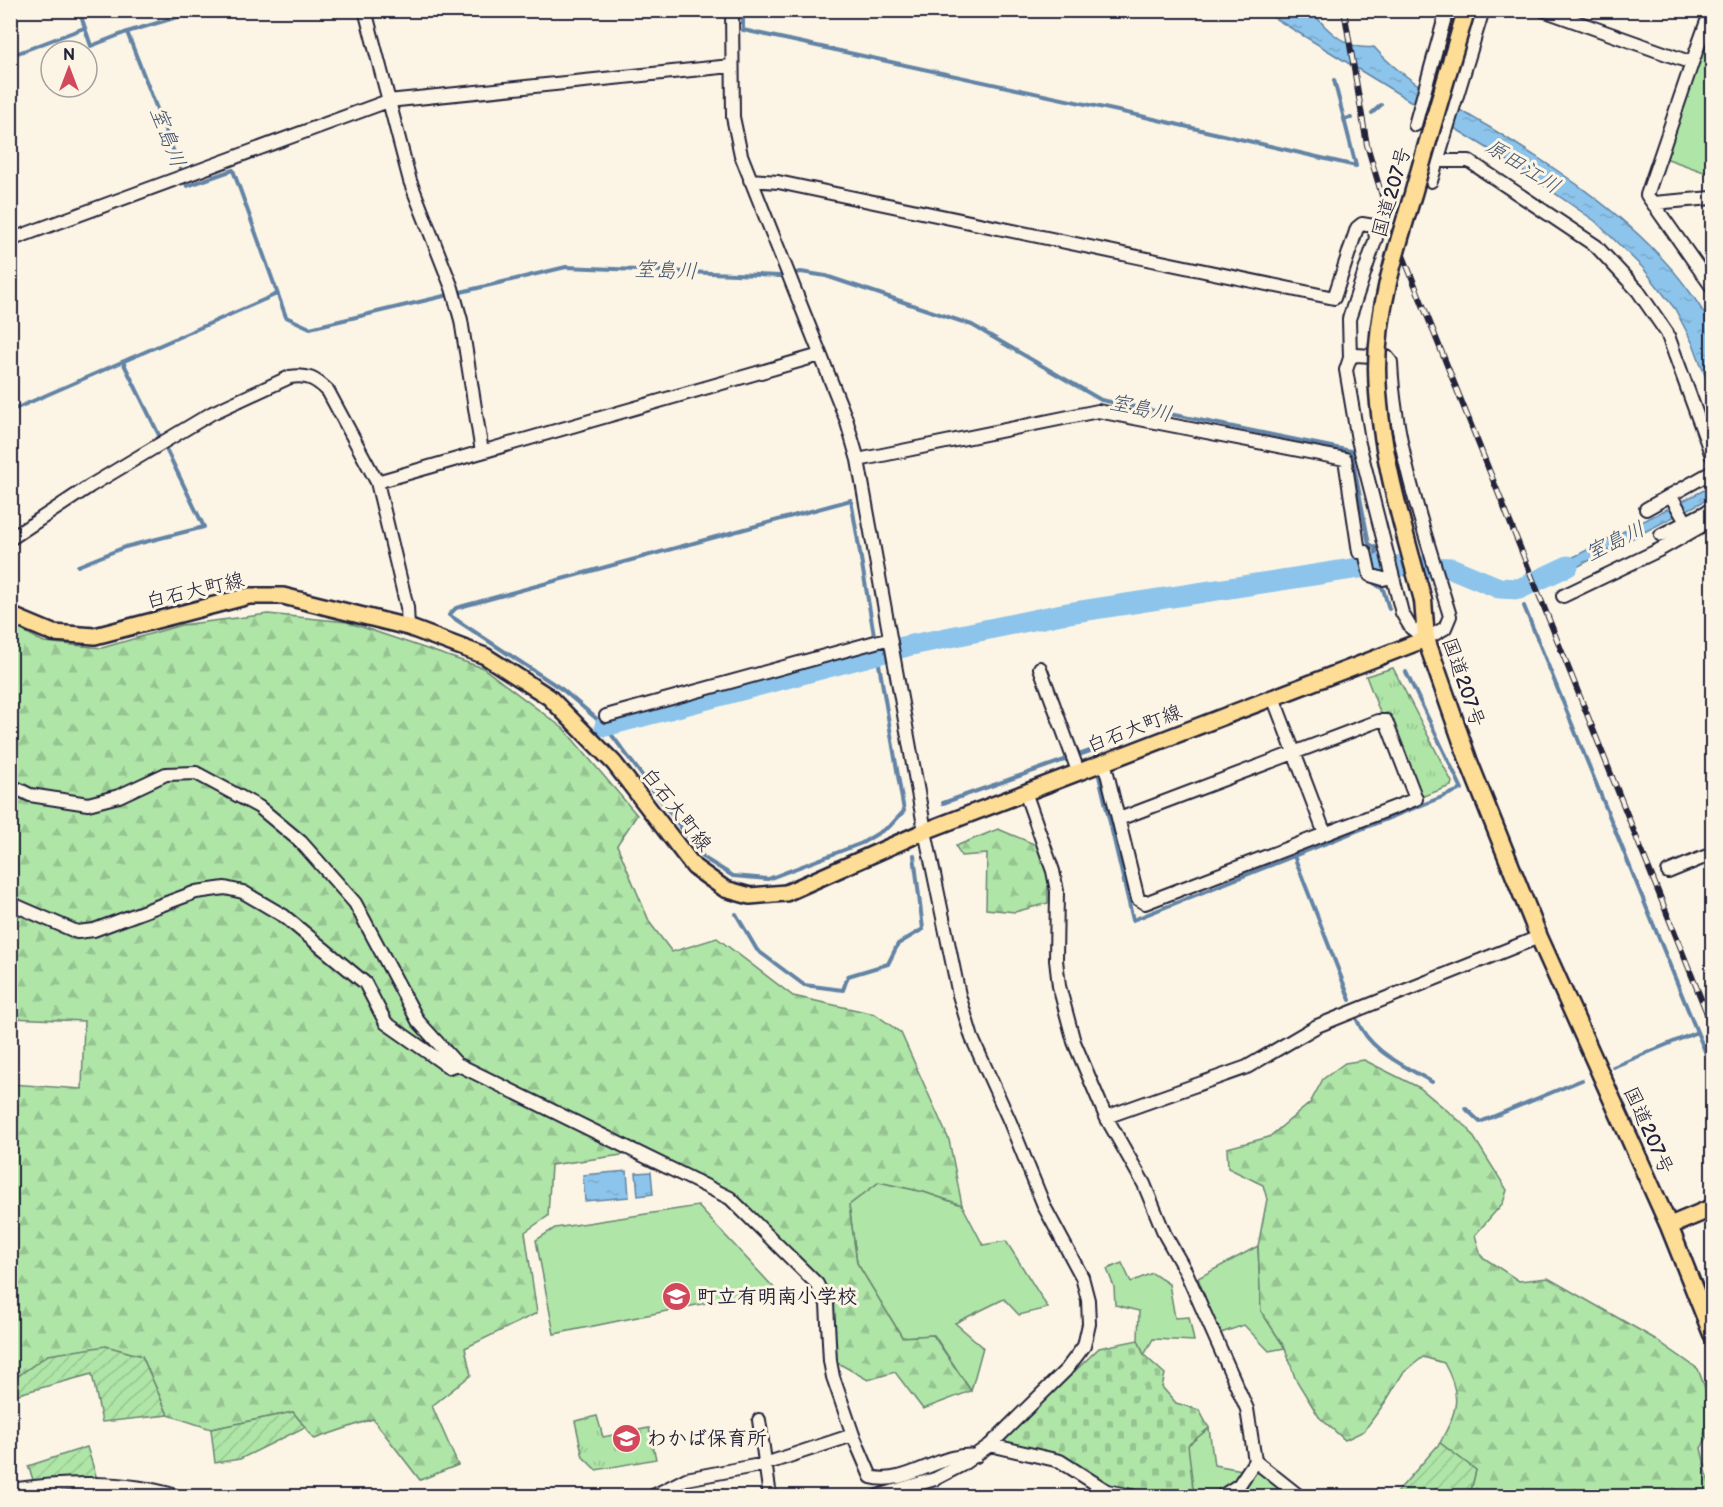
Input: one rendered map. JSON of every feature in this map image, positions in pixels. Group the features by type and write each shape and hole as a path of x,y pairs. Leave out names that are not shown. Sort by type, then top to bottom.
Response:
{"highway":[{"name":"国道207号","path":"1466,10 1396,252 1382,316 1377,367 1382,434 1394,496 1423,600 1426,639 1469,762 1539,936 1669,1226 1713,1334"},
{"path":"1669,1226 1713,1208"}],"main road":[{"name":"白石大町線","path":"10,615 53,633 95,636 249,596 283,596 408,627 485,656 549,697 614,763 694,867 725,889 750,896 786,893 925,831 1025,792 1075,762 1104,762 1426,639"}],"street":[{"path":"365,10 410,181 454,294 482,452"},
{"path":"732,10 733,117 741,155 846,419 858,460 881,641 894,658 925,831 959,995 972,1038 1045,1208 1082,1277 1088,1300 1089,1324 1084,1346 1066,1370 990,1445 976,1456 935,1479 878,1497"},
{"path":"1415,125 1447,10"},
{"path":"1431,181 1483,10"},
{"path":"1543,10 1692,63"},
{"path":"1711,10 1647,195 1713,287"},
{"path":"10,240 388,101 731,66"},
{"path":"1436,161 1469,161 1596,246 1638,291 1667,333 1713,456"},
{"path":"750,180 778,182 1334,298 1357,228 1369,223 1377,231 1349,319 1350,358 1346,370 1358,440 1402,614 1411,628 1426,639 1445,628 1450,616 1399,439 1391,362 1387,357 1356,355 1350,358"},
{"path":"1653,203 1713,198"},
{"path":"377,482 820,355"},
{"path":"10,539 90,486 212,413 302,375 318,381 328,391 377,482 407,607 408,627"},
{"path":"858,460 1098,411 1345,459 1359,552 1365,552 1370,575 1383,579 1392,578"},
{"path":"1646,509 1713,472"},
{"path":"1671,496 1686,522"},
{"path":"1661,535 1713,508"},
{"path":"1563,596 1713,520"},
{"path":"606,716 881,641"},
{"path":"1040,668 1075,762"},
{"path":"1273,698 1325,834"},
{"path":"1104,762 1138,899 1145,903 1416,799 1386,721 1378,721 1119,819"},
{"path":"10,785 30,795 88,804 119,796 166,774 196,773 259,807 301,842 355,903 418,1021 457,1064 730,1198 817,1284 827,1304 833,1377 866,1470 871,1477 879,1479 919,1470 964,1454 976,1456"},
{"path":"1025,792 1053,871 1057,891 1056,960 1059,986 1074,1042 1106,1117 1144,1184 1165,1235 1186,1272 1247,1409 1255,1461 1299,1497"},
{"path":"1668,872 1713,854"},
{"path":"10,903 77,932 94,930 196,892 225,888 243,892 284,916 365,983 386,1023 449,1067 457,1064"},
{"path":"1106,1117 1246,1067 1317,1026 1539,936"},
{"path":"759,1420 770,1497"},
{"path":"653,1497 686,1479 765,1464 853,1435"},
{"path":"990,1445 1060,1461 1107,1491 1132,1497"},
{"path":"1222,1497 1239,1485 1255,1461"},
{"path":"10,1490 53,1485 105,1486 154,1490 176,1497"}],"green space":[{"path":"1712,24 1712,175 1665,158"},
{"path":"268,614 347,622 483,668 564,729 637,815 617,845 650,923 672,952 717,938 793,996 875,1014 901,1033 949,1140 962,1205 924,1192 879,1182 849,1205 857,1263 902,1337 933,1335 971,1391 923,1409 895,1372 868,1380 836,1362 823,1305 811,1287 726,1204 629,1154 551,1165 548,1216 525,1232 537,1313 465,1348 471,1375 432,1406 458,1465 420,1480 373,1419 314,1439 293,1412 211,1429 168,1415 142,1356 48,1355 11,1381 11,1084 82,1089 84,1021 11,1018 10,624 44,642 102,648 181,625"},
{"path":"1393,668 1452,782 1451,786 1421,797 1387,713 1381,715 1366,676"},
{"path":"998,829 1039,846 1048,875 1048,903 1015,912 986,909 987,854 961,856 956,846"},
{"path":"1364,1060 1420,1088 1468,1128 1507,1190 1503,1203 1475,1235 1481,1256 1519,1281 1548,1278 1655,1339 1698,1369 1712,1407 1712,1429 1701,1448 1712,1496 1475,1496 1471,1490 1476,1470 1440,1443 1454,1412 1456,1395 1454,1385 1444,1363 1423,1357 1403,1373 1364,1431 1345,1440 1319,1417 1295,1378 1285,1348 1261,1311 1258,1246 1267,1199 1263,1185 1228,1168 1227,1148 1269,1137 1310,1103 1323,1079 1345,1063"},
{"path":"879,1182 924,1192 962,1205 983,1245 1006,1241 1048,1308 1019,1315 1004,1299 955,1323 983,1347 971,1391 934,1335 902,1337 857,1263 849,1205"},
{"path":"698,1206 775,1289 554,1334 536,1240 555,1228"},
{"path":"1258,1246 1261,1311 1285,1348 1269,1351 1244,1325 1218,1334 1198,1278"},
{"path":"1122,1263 1131,1282 1152,1273 1169,1284 1175,1318 1189,1317 1194,1341 1153,1339 1144,1355 1138,1340 1139,1311 1115,1305 1114,1287 1107,1269"},
{"path":"1138,1340 1144,1355 1165,1374 1162,1387 1176,1403 1199,1410 1209,1428 1188,1445 1194,1496 1114,1488 1095,1479 1064,1457 1002,1441 1099,1348"},
{"path":"106,1346 142,1356 168,1415 102,1422 92,1374 11,1396 11,1381 48,1355"},
{"path":"293,1412 305,1427 240,1459 215,1463 211,1429"},
{"path":"597,1416 603,1437 649,1428 656,1459 596,1470 583,1457 575,1421"},
{"path":"1209,1428 1214,1465 1260,1473 1280,1489 1264,1496 1092,1496 1095,1479 1188,1445"},
{"path":"1440,1443 1476,1470 1471,1490 1475,1496 1409,1496 1397,1492"},
{"path":"87,1447 98,1482 34,1482 28,1466"}],"water":[{"name":"原田江川","path":"1263,11 1312,11 1338,38 1355,46 1374,47 1386,60 1413,81 1513,142 1585,190 1629,226 1674,272 1693,296 1709,323 1714,344 1712,394 1694,346 1675,309 1643,268 1595,221 1505,159"},
{"path":"1712,486 1712,497 1546,583 1542,573"},
{"path":"627,1171 629,1197 585,1201 583,1175"},
{"path":"651,1172 653,1194 638,1196 636,1173"}],"waterway":[{"name":"室島川","path":"79,10 91,46 127,32 187,186 233,170 286,317 310,328 566,267 780,276 801,272 826,276 972,325 1101,400 1351,451 1369,544 1375,547 1378,565"},
{"path":"127,32 201,10"},
{"path":"743,10 743,30 1141,116 1356,166 1344,119 1351,118"},
{"path":"10,56 84,28"},
{"path":"1334,80 1344,119"},
{"path":"1372,113 1381,105"},
{"path":"10,411 277,294"},
{"path":"123,362 159,435"},
{"path":"78,566 125,547 204,527 167,451"},
{"path":"851,500 904,811 890,826 862,843 768,879 733,876 704,858 605,726 563,690 449,615 456,608 851,500"},
{"name":"室島川","path":"605,726 907,646 1062,614 1378,565 1451,568 1499,588 1519,589 1568,566"},
{"path":"1371,581 1383,589 1389,609"},
{"path":"1524,606 1697,1032"},
{"path":"1294,856 1462,789 1406,672"},
{"path":"943,803 1090,751"},
{"path":"1099,776 1133,920 1294,856 1350,1000"},
{"path":"736,914 757,950 804,985 843,990 848,976 888,964 898,944 923,929 914,855"},
{"path":"1357,1020 1370,1041 1379,1049 1432,1082"},
{"path":"1613,1067 1697,1032 1712,1068"},
{"path":"1465,1108 1480,1122 1582,1080"}],"railway":[{"path":"1344,10 1367,145 1390,223 1712,1026"}],"place":[{"name":"町立有明南小学校","path":"676,1296"},
{"name":"わかば保育所","path":"626,1438"}]}
